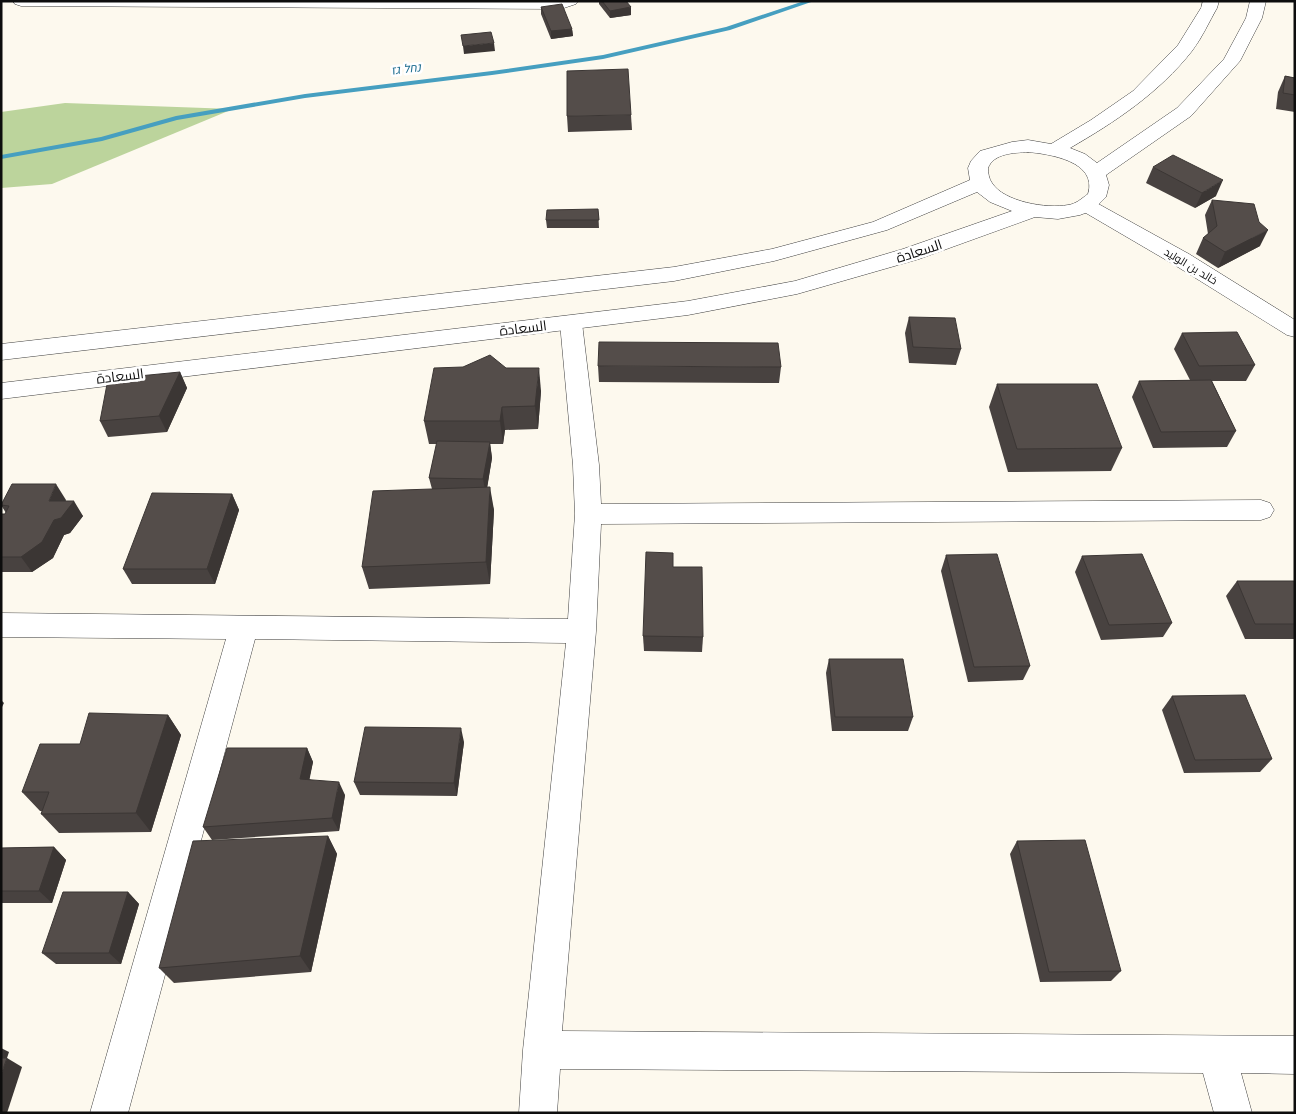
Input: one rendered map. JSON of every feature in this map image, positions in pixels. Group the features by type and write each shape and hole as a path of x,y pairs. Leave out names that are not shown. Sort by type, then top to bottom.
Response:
{"street":[{"path":"21,1 561,4 570,1"},
{"path":"1055,150 1098,124 1139,95 1185,48 1209,8 1211,1"},
{"path":"1095,173 1184,112 1231,61 1254,18 1258,1"},
{"path":"1028,146 1055,150 1074,156 1095,173 1100,185 1097,196 1086,205 1055,212 1032,210 1001,200 981,183 977,172 980,162 990,153 1009,147 1028,146"},
{"path":"1,352 674,274 774,255 880,226 981,183"},
{"name":"خالد بن الوليد","path":"1086,205 1290,323"},
{"name":"السعادة","path":"1,390 688,308 797,287 911,254 1032,210"},
{"path":"538,1113 542,1050 582,631 588,514 586,465 571,323"},
{"path":"588,514 1261,510"},
{"path":"1,625 244,626 582,631"},
{"path":"109,1113 244,626"},
{"path":"542,1050 1217,1056 1295,1055"},
{"path":"1217,1056 1233,1113"}],"green space":[{"path":"65,103 233,109 52,184 1,188 1,112"}],"building":[{"path":"602,1 626,1 631,7 610,11"},
{"path":"562,4 572,29 551,31 541,7"},
{"path":"491,32 494,43 463,46 461,35"},
{"path":"628,69 631,115 567,116 567,71"},
{"path":"1285,76 1295,78 1295,95 1283,93"},
{"path":"1173,155 1223,180 1202,193 1153,167"},
{"path":"1212,200 1254,204 1259,222 1268,230 1225,252 1203,238 1217,226"},
{"path":"598,209 599,220 546,220 547,210"},
{"path":"909,317 955,318 961,349 913,347"},
{"path":"1237,332 1255,365 1199,366 1182,333"},
{"path":"599,342 778,343 781,367 598,366"},
{"path":"490,355 506,368 539,368 535,406 502,407 500,421 424,421 434,368 463,367"},
{"path":"180,372 159,416 100,421 108,379"},
{"path":"1211,380 1236,431 1161,432 1139,381"},
{"path":"997,384 1097,384 1122,448 1017,449"},
{"path":"437,441 490,442 483,479 429,478"},
{"path":"12,484 56,484 49,501 74,501 61,518 54,520 42,542 21,557 1,557 1,514 5,514 9,506 1,505"},
{"path":"490,487 486,562 362,567 373,491"},
{"path":"152,493 232,494 207,569 123,569"},
{"path":"646,552 673,553 673,567 702,567 703,637 643,636"},
{"path":"997,554 1030,666 974,667 946,555"},
{"path":"1142,554 1172,623 1109,625 1082,556"},
{"path":"1237,581 1295,581 1295,624 1255,624"},
{"path":"829,659 903,659 913,717 835,717"},
{"path":"1245,695 1272,759 1195,760 1172,696"},
{"path":"89,713 168,715 136,813 41,814 49,792 22,792 40,744 80,744"},
{"path":"365,727 461,728 454,783 354,782"},
{"path":"227,748 307,748 300,779 339,782 332,818 203,827"},
{"path":"328,836 300,956 159,968 193,841"},
{"path":"1085,840 1121,971 1049,972 1017,841"},
{"path":"54,847 39,891 1,891 1,848"},
{"path":"63,892 128,892 109,953 42,953"},
{"path":"1,1058 7,1058 1,1075"}],"waterway":[{"name":"נחל גז","path":"1,157 102,139 176,118 305,96 603,57 728,29 811,1"}]}
